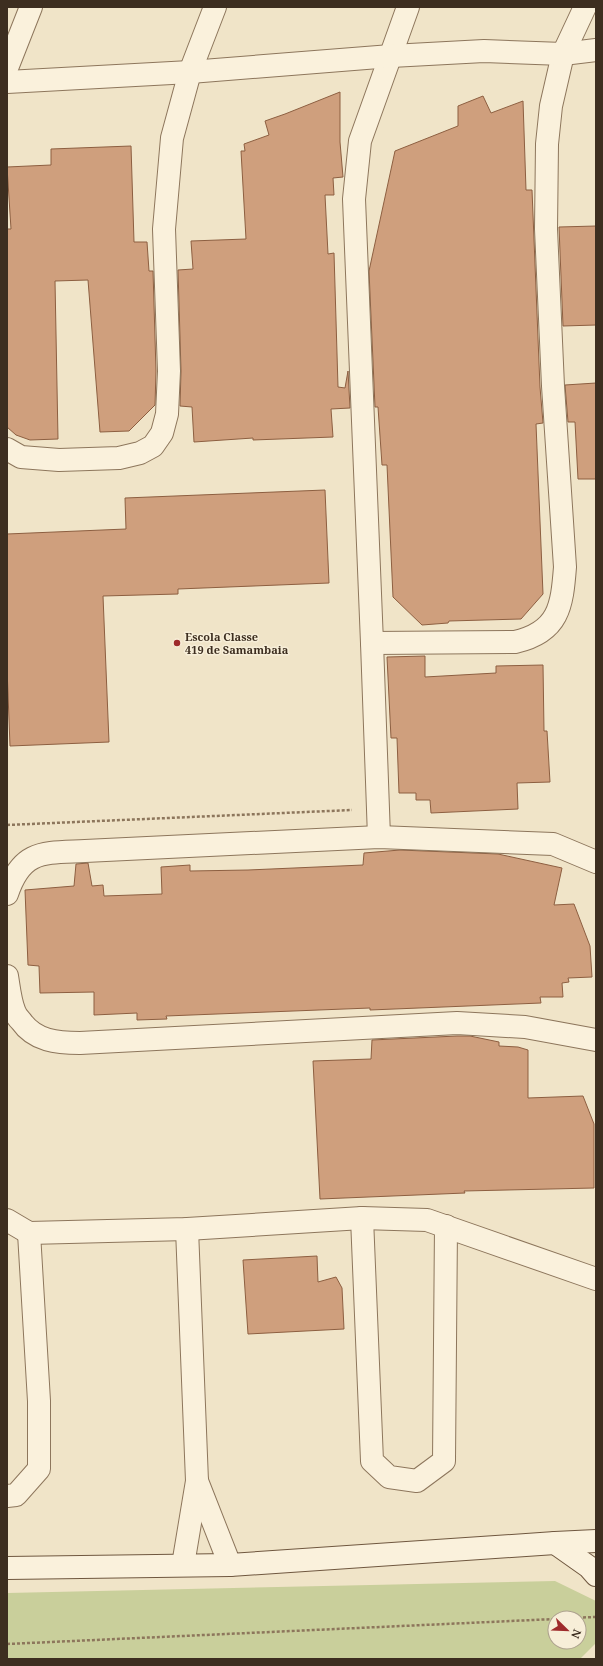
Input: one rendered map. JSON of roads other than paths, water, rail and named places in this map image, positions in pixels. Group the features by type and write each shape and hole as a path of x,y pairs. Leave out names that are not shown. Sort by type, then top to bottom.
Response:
{"street":[{"path":"7,68 32,7"},
{"path":"7,449 21,457 59,460 119,458 140,453 153,446 162,434 167,414 169,372 164,229 172,138 190,72 215,7"},
{"path":"379,837 354,199 360,141 408,7"},
{"path":"372,643 515,642 529,639 541,633 551,623 557,613 563,594 565,567 553,386 546,229 547,144 551,106 563,54 585,7"},
{"path":"7,82 190,72 391,56 484,51 563,54 596,50"},
{"path":"7,894 11,882 27,860 43,853 379,837 552,844 596,862"},
{"path":"7,976 14,1012 26,1028 32,1034 60,1043 457,1023 525,1028 596,1040"},
{"path":"362,1218 372,1462 389,1478 417,1481 444,1461 446,1226"},
{"path":"7,1220 28,1233 187,1229 362,1218 427,1220 596,1279"},
{"path":"183,1565 197,1481 187,1229"},
{"path":"7,1496 16,1495 39,1469 39,1401 28,1233"},
{"path":"197,1481 230,1565"},
{"path":"7,1568 230,1565 596,1541"},
{"path":"556,1543 589,1566 596,1575"}],"place":[{"name":"Escola Classe 419 de Samambaia","path":"177,643"}]}
